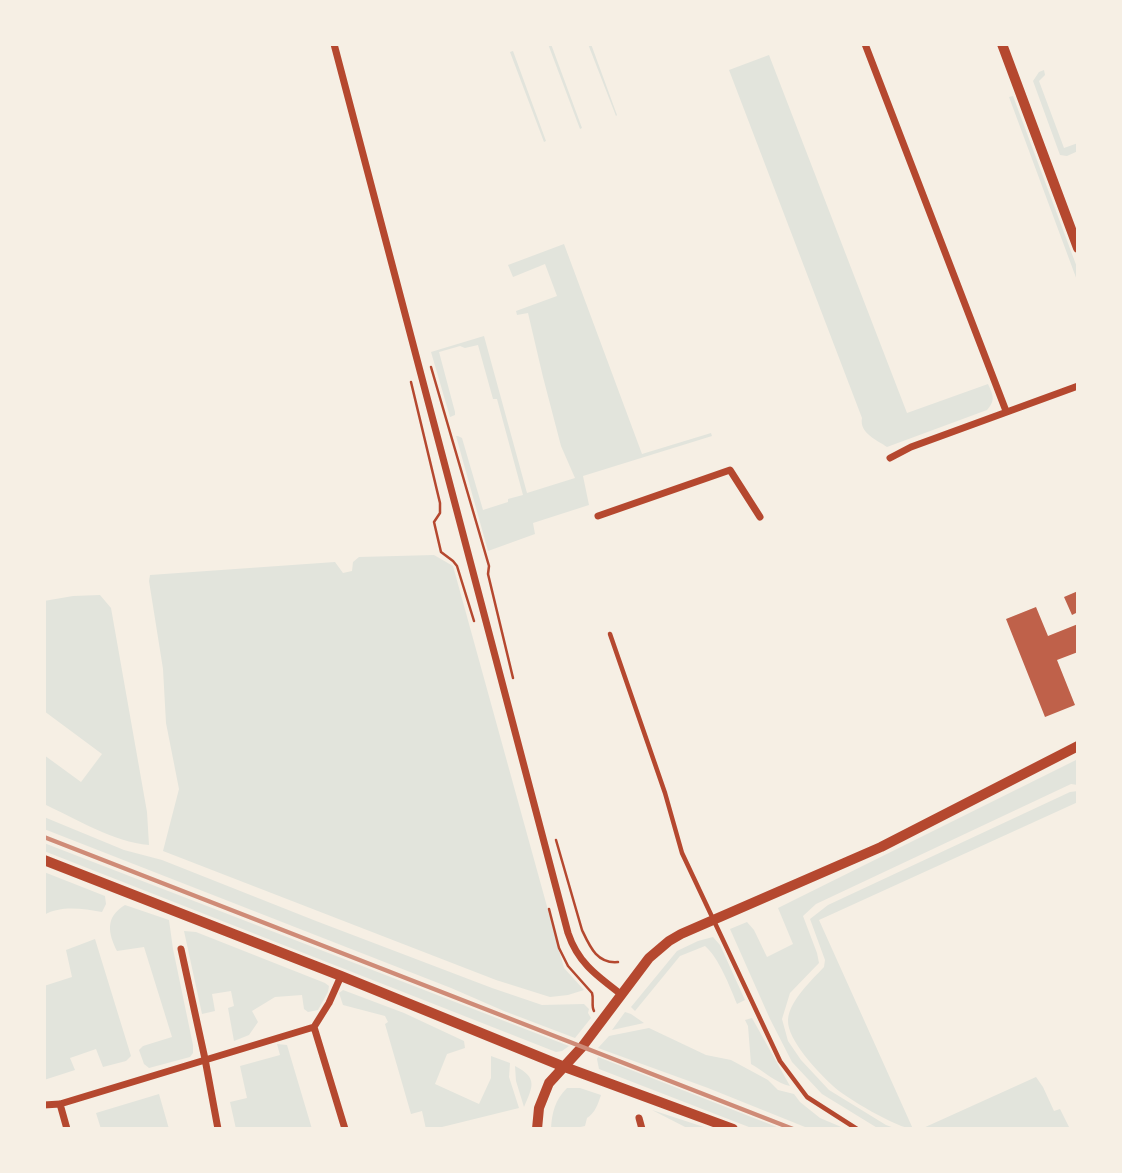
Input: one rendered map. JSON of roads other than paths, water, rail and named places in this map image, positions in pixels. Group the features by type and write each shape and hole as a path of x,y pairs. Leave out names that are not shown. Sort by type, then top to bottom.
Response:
{"street":[{"path":"334,44 568,933 586,965 622,995"},
{"path":"865,44 1006,411"},
{"path":"1002,44 1078,248"},
{"path":"890,458 911,447 1078,386"},
{"path":"598,516 730,470 760,517"},
{"path":"537,1129 539,1108 548,1084 582,1047 649,958 681,933 712,915 881,847 1078,746"},
{"path":"44,860 562,1066 733,1129"},
{"path":"181,949 218,1129"},
{"path":"44,1105 60,1104 314,1027 341,976"},
{"path":"314,1027 345,1129"},
{"path":"60,1104 67,1129"},
{"path":"639,1118 642,1129"}],"lane":[{"path":"610,634 682,853 780,1061 807,1097 857,1129"}],"railway":[{"path":"44,837 793,1129"}]}
